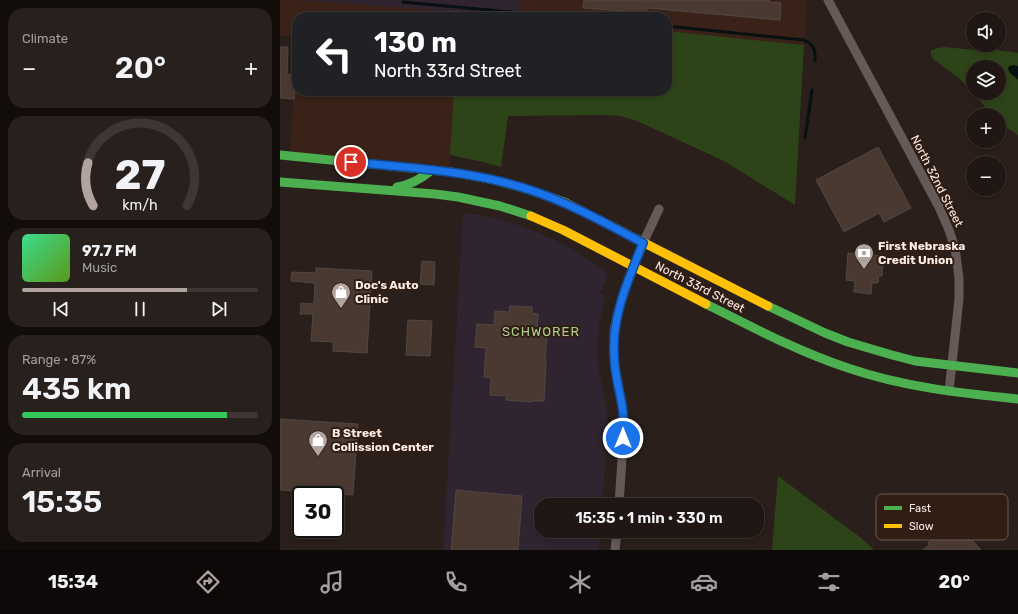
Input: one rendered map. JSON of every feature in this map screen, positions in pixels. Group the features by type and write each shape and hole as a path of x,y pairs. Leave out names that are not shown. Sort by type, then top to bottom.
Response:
{"main road":[{"name":"North 33rd Street","path":"280,155 432,170 490,178 564,202 758,301 825,333 892,356 952,366 1018,373"},
{"path":"378,190 408,186 417,182 432,170"},
{"name":"North 33rd Street","path":"280,182 449,196 500,206 539,219 782,341 838,365 880,378 916,386 1018,399"}],"street":[{"name":"North 32nd Street","path":"828,0 939,206 955,248 960,278 949,391"},
{"path":"619,498 624,427 622,404 615,366 614,331 618,312 633,267 659,209"},
{"path":"615,550 616,538"}],"shaded area":[{"path":"280,0 460,12 292,12 292,37 280,36"},
{"path":"298,0 521,0 520,12 455,12"},
{"path":"521,0 807,0 804,45 672,32 672,12 520,12"},
{"path":"1009,66 1018,66 1018,80 1010,73 1008,69"},
{"path":"293,96 454,96 450,167 290,152"},
{"path":"463,213 475,214 506,221 524,227 559,242 604,269 607,278 600,293 605,295 597,346 598,365 606,403 608,427 603,498 534,498 534,538 600,538 599,550 443,550"}],"green space":[{"path":"672,32 804,45 795,205 724,161 637,121 620,116 508,116 501,167 450,155 454,96 672,96"},
{"path":"945,47 966,49 966,52 1006,51 1018,53 1018,135 1006,126 1006,108 987,108 979,100 1006,100 1006,60 966,60 966,86 960,79 933,59 931,51 937,48"},
{"path":"778,476 861,538 874,550 772,550"}],"building":[{"path":"584,0 770,0 769,2 781,3 780,20 647,8 647,12 634,12 583,8"},
{"path":"280,47 288,47 287,74 292,75 292,96 294,96 294,99 280,98"},
{"path":"878,147 911,208 884,222 879,213 844,232 816,180"},
{"name":"First Nebraska Credit Union","path":"848,253 881,256 880,264 883,264 882,276 879,276 878,283 872,283 871,294 854,292 855,281 846,280"},
{"path":"422,261 435,262 434,285 420,284"},
{"name":"Doc's Auto Clinic","path":"316,268 372,271 367,353 333,351 333,342 311,341 313,314 300,314 301,303 314,304 315,283 291,281 292,272 316,273"},
{"path":"510,306 532,307 532,313 538,314 537,336 547,337 544,401 532,402 506,400 507,396 490,395 491,378 484,377 486,348 475,347 477,324 494,325 495,311 509,312"},
{"path":"408,320 432,321 430,356 406,355"},
{"name":"B Street Collission Center","path":"280,419 358,424 353,495 344,494 344,486 292,486 292,491 280,490"},
{"path":"456,490 522,496 518,550 451,550"},
{"path":"931,540 972,540 981,550 923,550 929,545 928,543"}],"waterway":[{"path":"403,2 510,12"},
{"path":"672,27 804,40 814,48 815,61"},
{"path":"805,138 812,90"}],"traffic: fast":[{"path":"280,155 451,172 490,179 530,190"},
{"path":"397,187 416,181 432,170"},
{"path":"280,182 458,197 500,206 531,216"},
{"path":"706,304 794,347 830,362 869,375 911,385 1018,399"},
{"path":"768,306 825,333 848,342 892,355 915,361 1018,373"}],"traffic: slow":[{"path":"530,190 564,202 768,306"},
{"path":"531,216 563,230 706,304"}],"place":[{"name":"First Nebraska Credit Union","path":"864,270"},
{"name":"Doc's Auto Clinic","path":"341,309"},
{"name":"B Street Collission Center","path":"318,457"}],"district":[{"name":"SCHWORER","path":"541,331"}],"route":[{"path":"351,162 490,178 564,202 643,243 625,289 614,331 615,366 617,384 622,404 624,427 623,438"}]}
